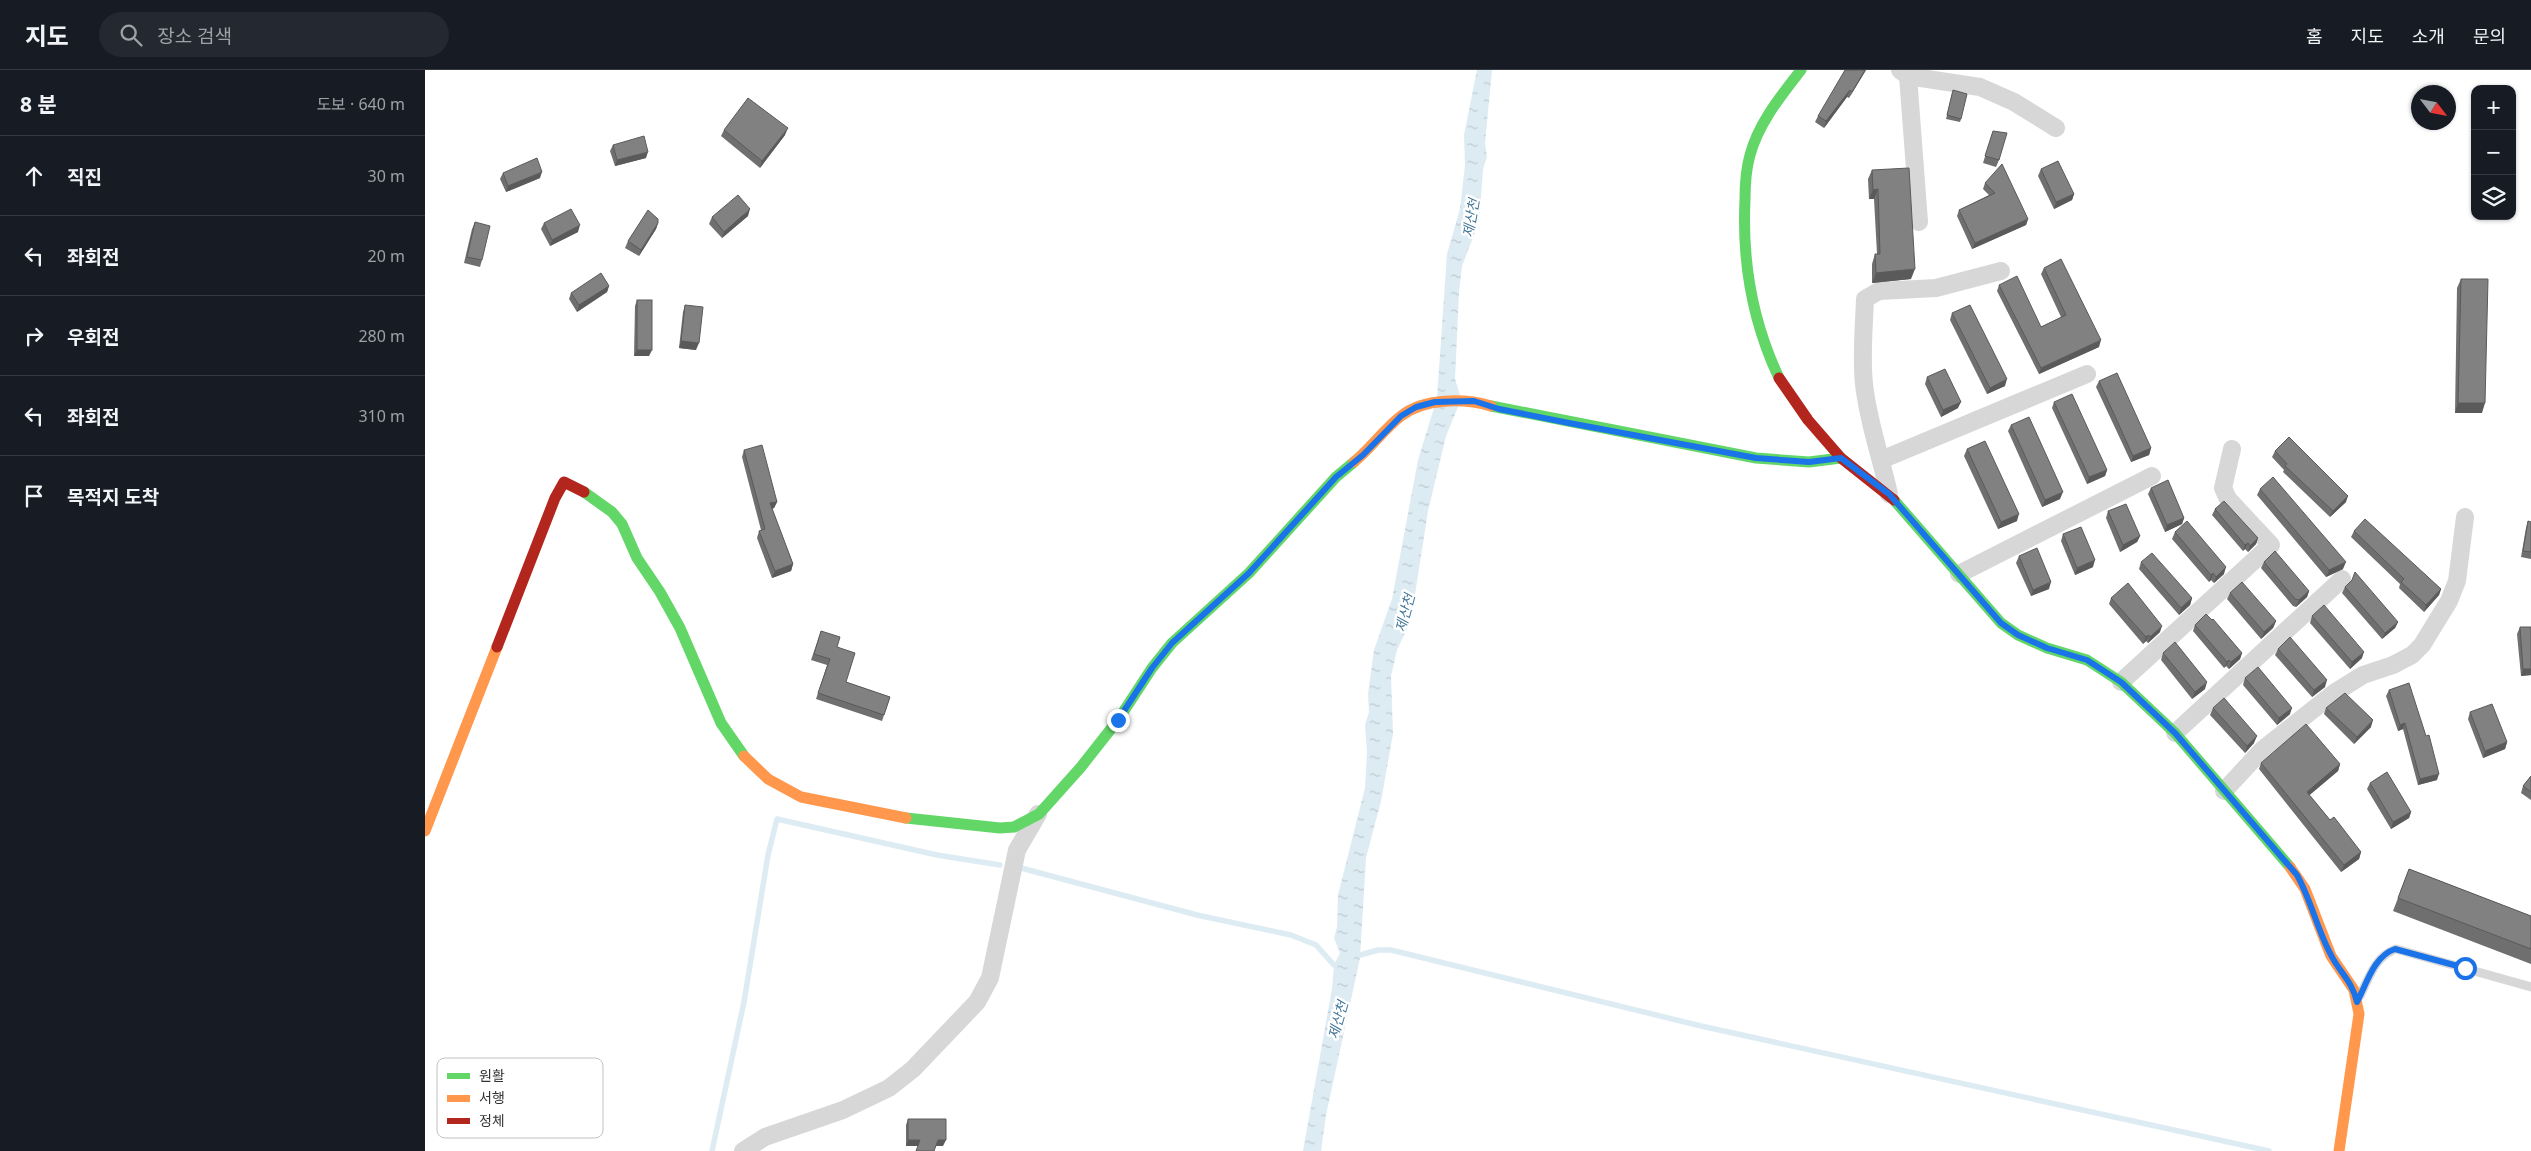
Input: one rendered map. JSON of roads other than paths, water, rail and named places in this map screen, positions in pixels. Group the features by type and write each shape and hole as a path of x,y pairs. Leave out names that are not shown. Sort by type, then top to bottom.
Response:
{"street":[{"path":"1801,70 1775,102 1750,153 1746,172 1743,205 1743,241 1753,309 1770,360 1796,405 1841,458 1889,494 2001,623 2018,635 2047,648 2087,660 2121,682 2175,733 2297,875 2305,889 2331,956 2349,980 2357,1002 2358,1027 2339,1151"},
{"path":"1919,222 1904,73 1979,87 2014,102 2056,128"},
{"path":"1889,494 1870,422 1864,384 1865,299 1879,291 1936,288 2001,271"},
{"path":"1881,460 2087,374"},
{"path":"743,1151 765,1137 843,1110 889,1088 913,1069 977,1002 990,978 1017,850 1039,814 1081,767 1118,720 1152,668 1172,643 1249,573 1336,477 1363,455 1401,416 1416,407 1435,402 1474,401 1499,409 1756,458 1809,462 1841,458"},
{"path":"2121,682 2271,546 2228,499 2223,488 2233,449"},
{"path":"1959,574 2152,476"},
{"path":"425,831 555,498 564,482 576,486 622,523 636,556 667,604 691,650 705,688 731,741 750,765 771,782 787,792 801,797 897,817 1000,828 1014,827 1039,814"},
{"path":"2224,791 2262,750 2334,693 2363,675 2393,665 2412,655 2421,645 2449,601 2457,581 2465,517"},
{"path":"2175,733 2342,579"}],"lane":[{"path":"2357,1002 2379,959 2387,952 2395,949 2531,987"}],"water":[{"name":"제산천","path":"1477,70 1492,70 1485,143 1487,157 1483,169 1480,212 1474,235 1462,266 1459,292 1455,379 1460,395 1458,407 1446,436 1428,511 1411,620 1397,650 1391,676 1393,734 1381,801 1366,858 1360,958 1326,1115 1321,1151 1303,1151 1332,989 1334,965 1340,953 1334,938 1337,927 1338,895 1365,788 1367,752 1365,725 1369,712 1368,694 1374,650 1392,599 1418,460 1437,398 1447,254 1460,209 1465,165 1464,135"}],"waterway":[{"path":"712,1151 744,1002 768,855 777,819 937,855 1000,865"},
{"path":"1021,868 1197,915 1291,935 1316,945 1334,965"},
{"path":"1360,955 1378,950 1391,950 1701,1026 2269,1151"}]}
